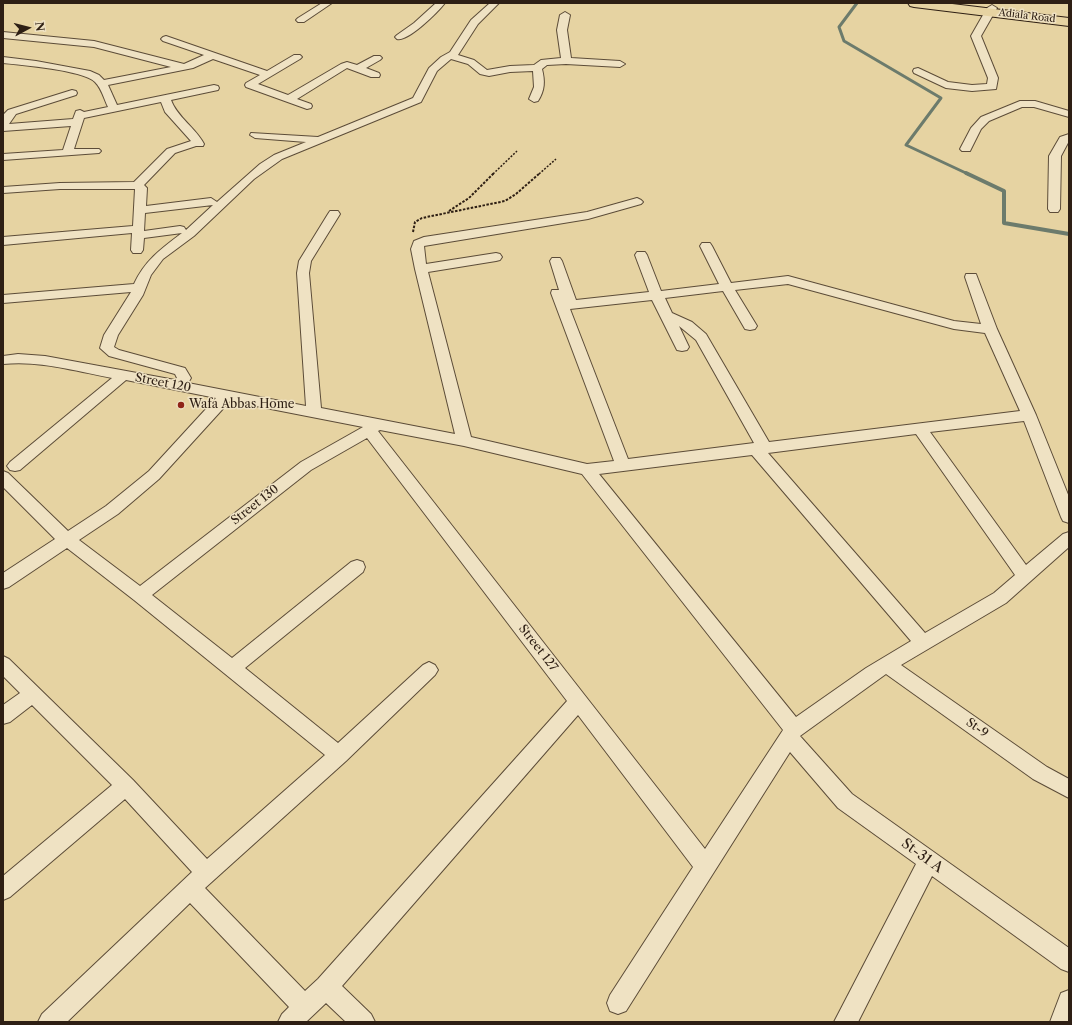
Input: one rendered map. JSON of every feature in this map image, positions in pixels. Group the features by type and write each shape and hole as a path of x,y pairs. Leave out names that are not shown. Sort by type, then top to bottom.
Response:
{"main road":[{"name":"Adiala Road","path":"914,3 1069,18"},
{"name":"Adiala Road","path":"948,3 1069,22"}],"street":[{"path":"301,20 328,3"},
{"path":"400,37 418,25 441,3"},
{"path":"179,386 184,378 180,371 114,353 107,348 111,335 133,301 145,274 159,256 190,234 250,177 278,157 417,100 433,70 444,59 450,56 474,22 495,3"},
{"path":"918,71 946,85 972,88 992,86 992,78 976,36 991,10"},
{"path":"565,15 562,30 566,61"},
{"path":"3,35 94,44 184,67"},
{"path":"4,60 31,38"},
{"path":"166,39 267,74"},
{"path":"102,83 184,67 213,55"},
{"path":"450,56 471,62 484,72 489,73 510,69 537,68 544,62 566,61 620,64"},
{"path":"297,57 250,85 307,106"},
{"path":"358,69 377,58"},
{"path":"4,60 83,72 99,78 114,109"},
{"path":"289,99 347,65 375,75"},
{"path":"534,99 540,90 537,68"},
{"path":"3,126 79,117 214,88"},
{"path":"3,126 12,112 72,93"},
{"path":"3,190 60,186 137,185 171,150 198,143 185,126 169,110 164,98"},
{"path":"966,149 976,128 985,119 1020,104 1035,104 1069,114"},
{"path":"67,153 79,117"},
{"path":"255,135 318,140"},
{"path":"1054,209 1055,156 1064,139 1069,137"},
{"path":"3,171 6,157 95,151"},
{"path":"137,185 141,188 137,250"},
{"path":"140,210 210,202"},
{"path":"464,441 421,269 417,249 418,244 424,241 588,215 637,202"},
{"path":"314,413 303,273 305,261 334,214"},
{"path":"3,241 180,230"},
{"path":"706,246 726,286 750,326"},
{"path":"641,255 656,294 682,346"},
{"path":"421,269 496,257"},
{"path":"556,261 568,310 623,465"},
{"path":"971,277 990,329 1029,415 1069,517"},
{"path":"568,310 656,294 788,280 954,325 990,329"},
{"path":"554,285 568,310"},
{"path":"3,299 139,287"},
{"path":"667,316 687,325 701,336 759,448 922,643"},
{"name":"Street 120","path":"3,360 18,358 45,360 314,413 373,428 464,441 587,470"},
{"path":"124,375 9,471 67,539 140,595 230,669 340,755"},
{"path":"3,582 112,510 154,475 227,395"},
{"path":"587,470 1029,415"},
{"name":"Street 130","path":"140,595 306,466 373,428"},
{"name":"Street 127","path":"373,428 706,867"},
{"path":"919,428 1024,576"},
{"name":"St-31 A","path":"587,470 845,801 1069,961"},
{"path":"618,1003 791,733 886,664 1000,598 1069,538"},
{"path":"230,669 357,567"},
{"path":"3,664 126,786 206,873"},
{"name":"St-9","path":"886,664 1040,773 1069,790"},
{"path":"50,1022 206,873 340,755 429,670"},
{"path":"3,716 33,694"},
{"path":"190,888 297,1015 326,987 579,701"},
{"path":"3,890 126,786"},
{"path":"846,1022 929,861"},
{"path":"326,987 363,1022"},
{"path":"1062,1022 1069,1001"}],"path":[{"path":"448,212 468,198 517,151"},
{"path":"418,244 413,233 415,222 422,218 505,201 516,194 556,159"}],"waterway":[{"path":"857,3 839,27 844,41 941,98 906,145 968,174"},
{"path":"966,173 1004,191 1004,223 1069,234"}],"place":[{"name":"Wafa Abbas Home","path":"181,405"}]}
